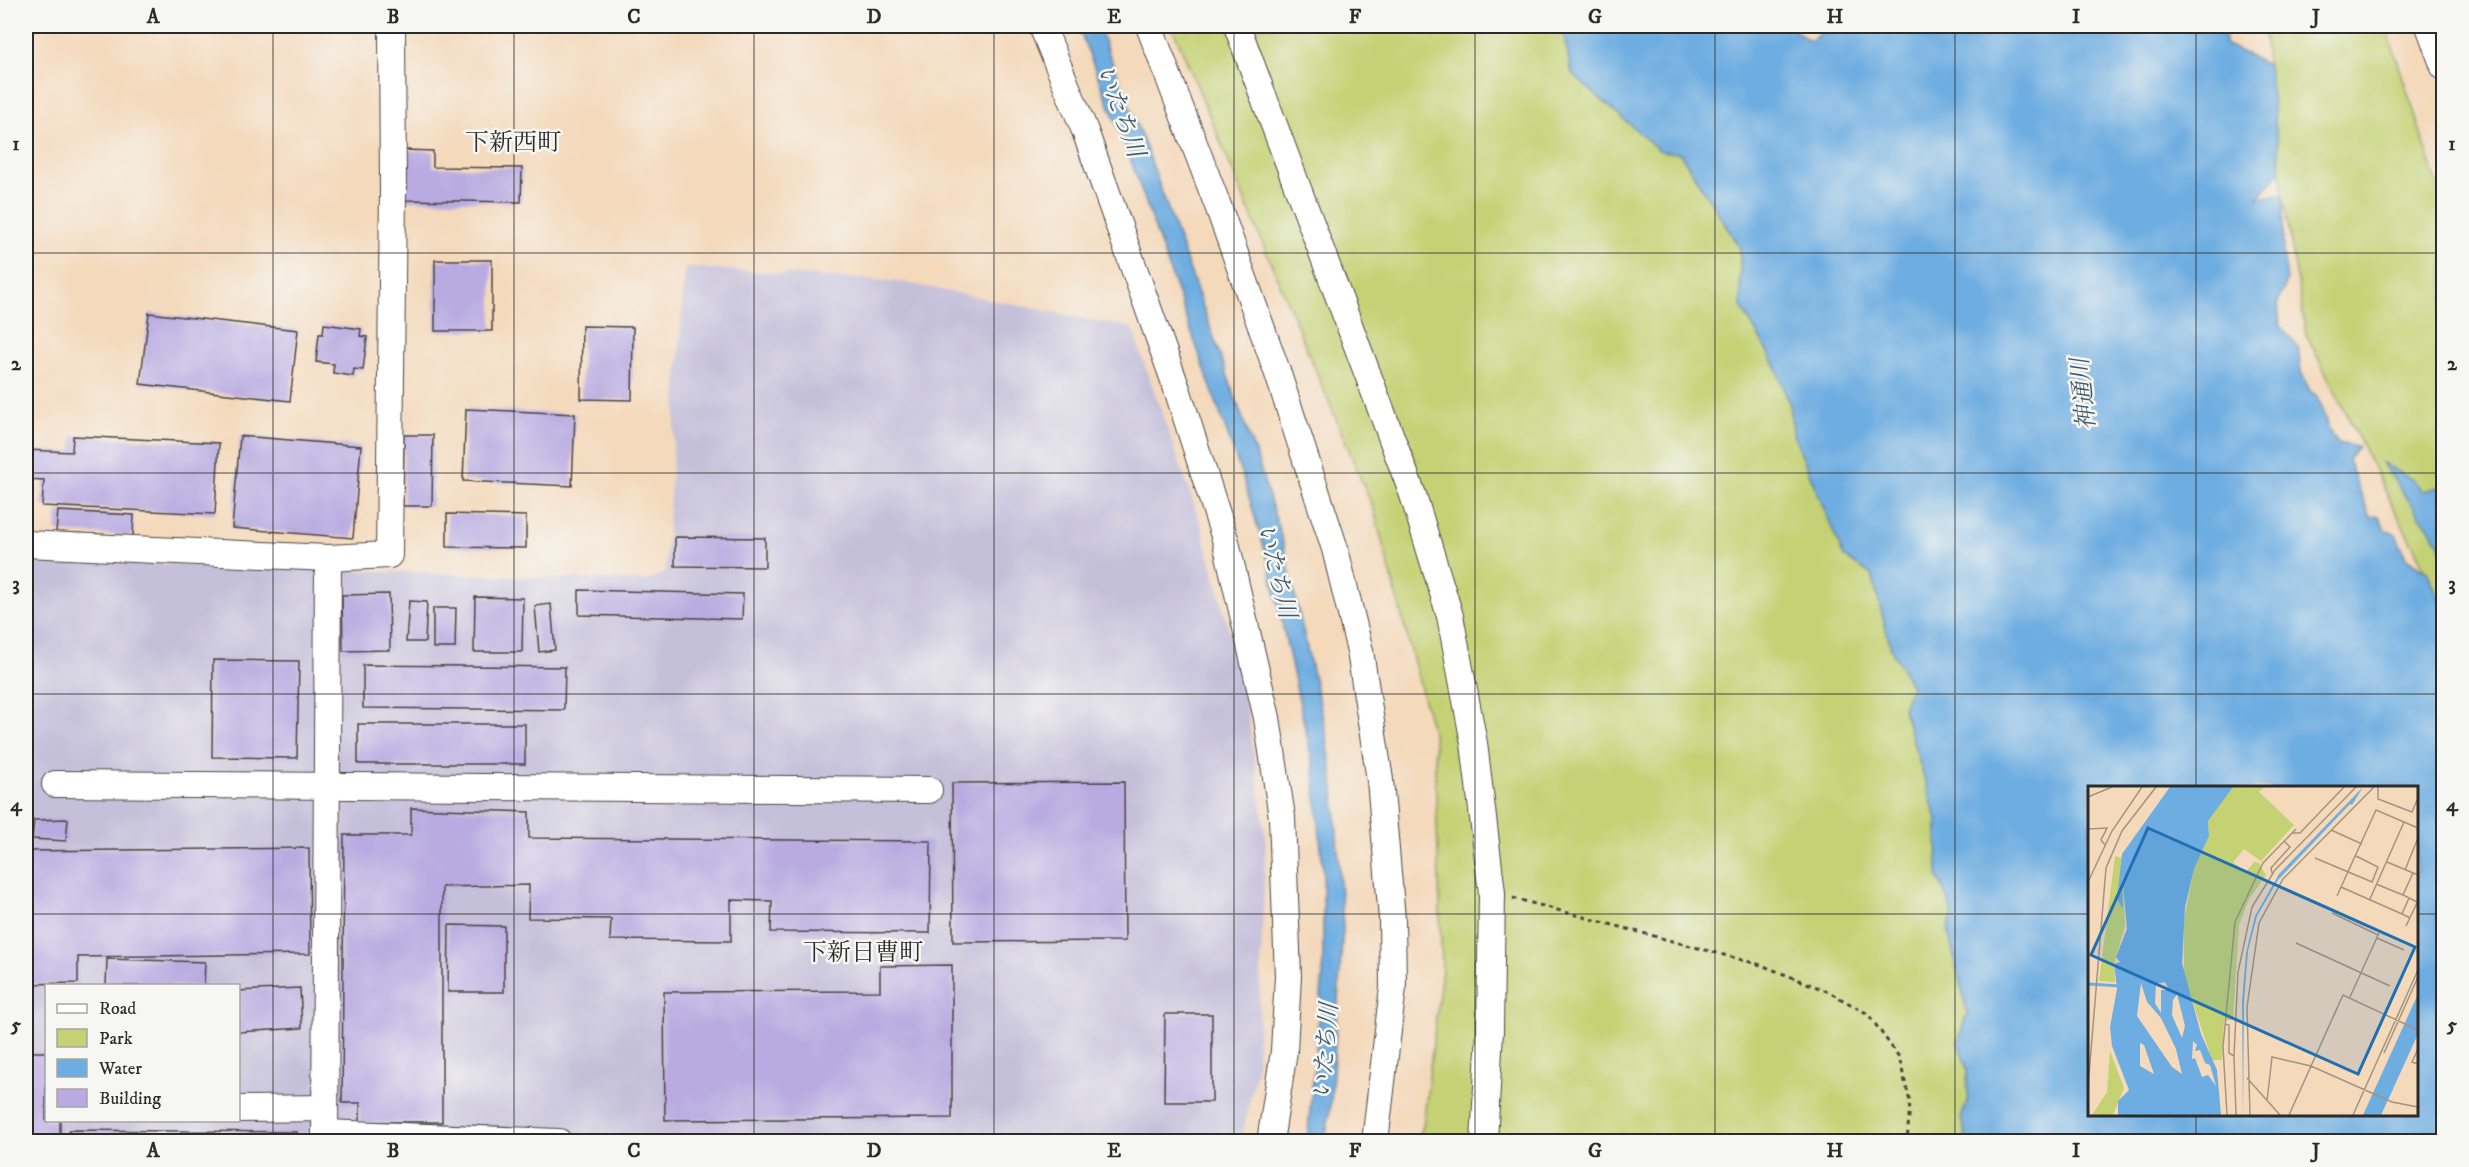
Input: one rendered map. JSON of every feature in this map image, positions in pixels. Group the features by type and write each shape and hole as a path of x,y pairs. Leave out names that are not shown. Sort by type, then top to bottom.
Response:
{"street":[{"path":"26,544 328,558 390,555 392,26"},
{"path":"1042,26 1085,131 1177,389 1226,542 1267,717 1282,817 1288,975 1284,1051 1270,1142"},
{"path":"1149,26 1218,206 1277,371 1335,549 1360,651 1380,780 1392,919 1393,987 1375,1142"},
{"path":"1237,26 1413,495 1450,616 1474,743 1492,892 1490,1031 1484,1142"},
{"path":"2429,26 2444,67"},
{"path":"325,1128 328,558"},
{"path":"55,784 929,790"},
{"path":"240,1109 325,1128 560,1142"}],"path":[{"path":"1492,892 1761,965 1827,991 1868,1014 1899,1057 1910,1102 1907,1142"}],"shaded area":[{"path":"685,267 902,282 1132,328 1200,522 1243,682 1266,837 1257,1068 1241,1141 26,1142 26,558 645,581 665,573"}],"green space":[{"path":"1172,26 1562,26 1572,74 1680,153 1740,248 1741,306 1776,366 1790,405 1793,434 1844,556 1872,575 1891,648 1911,686 1903,709 1937,820 1938,876 1953,913 1948,930 1967,1013 1958,1042 1967,1070 1968,1099 1961,1118 1967,1141 1418,1141 1423,1126 1442,969 1434,738 1374,510"},
{"path":"2263,26 2386,26 2443,201 2443,605 2306,334 2283,194"}],"water":[{"name":"いたち川","path":"1078,26 1098,26 1148,153 1259,464 1283,543 1326,732 1334,787 1343,928 1331,1101 1325,1141 1307,1141 1323,975 1323,869 1313,764 1270,568 1245,484 1131,161"},
{"name":"神通川","path":"1562,26 1787,26 1810,41 1830,26 2225,26 2225,44 2268,65 2281,171 2258,198 2283,194 2283,253 2287,281 2278,302 2280,326 2298,347 2301,372 2310,391 2316,395 2327,419 2328,429 2338,443 2358,447 2348,460 2370,517 2379,516 2386,531 2396,534 2406,558 2427,571 2443,607 2443,1141 1967,1141 1961,1118 1968,1099 1967,1070 1958,1042 1967,1013 1948,930 1953,913 1938,876 1937,820 1903,708 1911,686 1891,648 1872,575 1844,557 1793,434 1790,405 1776,366 1741,306 1740,248 1680,153 1660,151 1572,74"},
{"path":"2381,462 2413,480 2422,491 2440,487 2443,511 2443,553 2439,542"}],"building":[{"path":"405,150 433,151 433,167 522,168 521,202 405,200"},
{"path":"435,260 492,260 492,331 435,331"},
{"path":"149,313 298,330 290,401 140,384"},
{"path":"324,324 361,329 360,336 367,337 363,370 354,369 353,376 333,373 334,364 316,362 319,334 323,334"},
{"path":"582,326 633,327 632,400 581,399"},
{"path":"466,409 575,414 572,486 463,481"},
{"path":"404,435 433,435 432,506 403,506"},
{"path":"73,436 219,443 215,514 42,506 44,480 26,479 26,450 72,452"},
{"path":"240,436 361,446 353,538 232,528"},
{"path":"58,511 134,515 133,536 56,532"},
{"path":"447,514 526,516 526,548 447,547"},
{"path":"675,537 765,538 765,567 675,566"},
{"path":"579,590 743,594 742,619 579,615"},
{"path":"389,594 390,650 343,651 342,595"},
{"path":"475,597 523,598 522,652 474,652"},
{"path":"409,601 427,602 425,642 406,642"},
{"path":"551,604 555,650 539,652 535,606"},
{"path":"433,608 456,608 455,648 433,648"},
{"path":"213,660 299,661 297,758 212,757"},
{"path":"363,665 565,667 564,710 363,708"},
{"path":"358,724 525,724 525,764 358,764"},
{"path":"1124,782 1125,941 953,942 952,783"},
{"path":"411,808 529,812 529,838 931,841 930,933 771,932 772,901 731,900 731,941 610,940 611,919 528,918 529,885 442,887 442,1122 360,1122 360,1103 342,1103 344,835 411,835"},
{"path":"68,819 66,841 32,839 34,820"},
{"path":"309,848 310,954 78,957 78,983 26,984 26,851"},
{"path":"449,925 504,926 504,992 448,992"},
{"path":"107,959 205,962 204,984 106,984"},
{"path":"952,965 952,1118 665,1120 664,992 880,991 880,966"},
{"path":"300,988 302,1028 240,1032 240,991"},
{"path":"1165,1014 1212,1014 1212,1102 1164,1102"},
{"path":"26,1052 45,1052 45,1122 60,1122 60,1142 26,1142"},
{"path":"69,1130 297,1132 297,1142 69,1142"}],"district":[{"name":"下新西町","path":"513,142"},
{"name":"下新日曹町","path":"863,952"}]}
